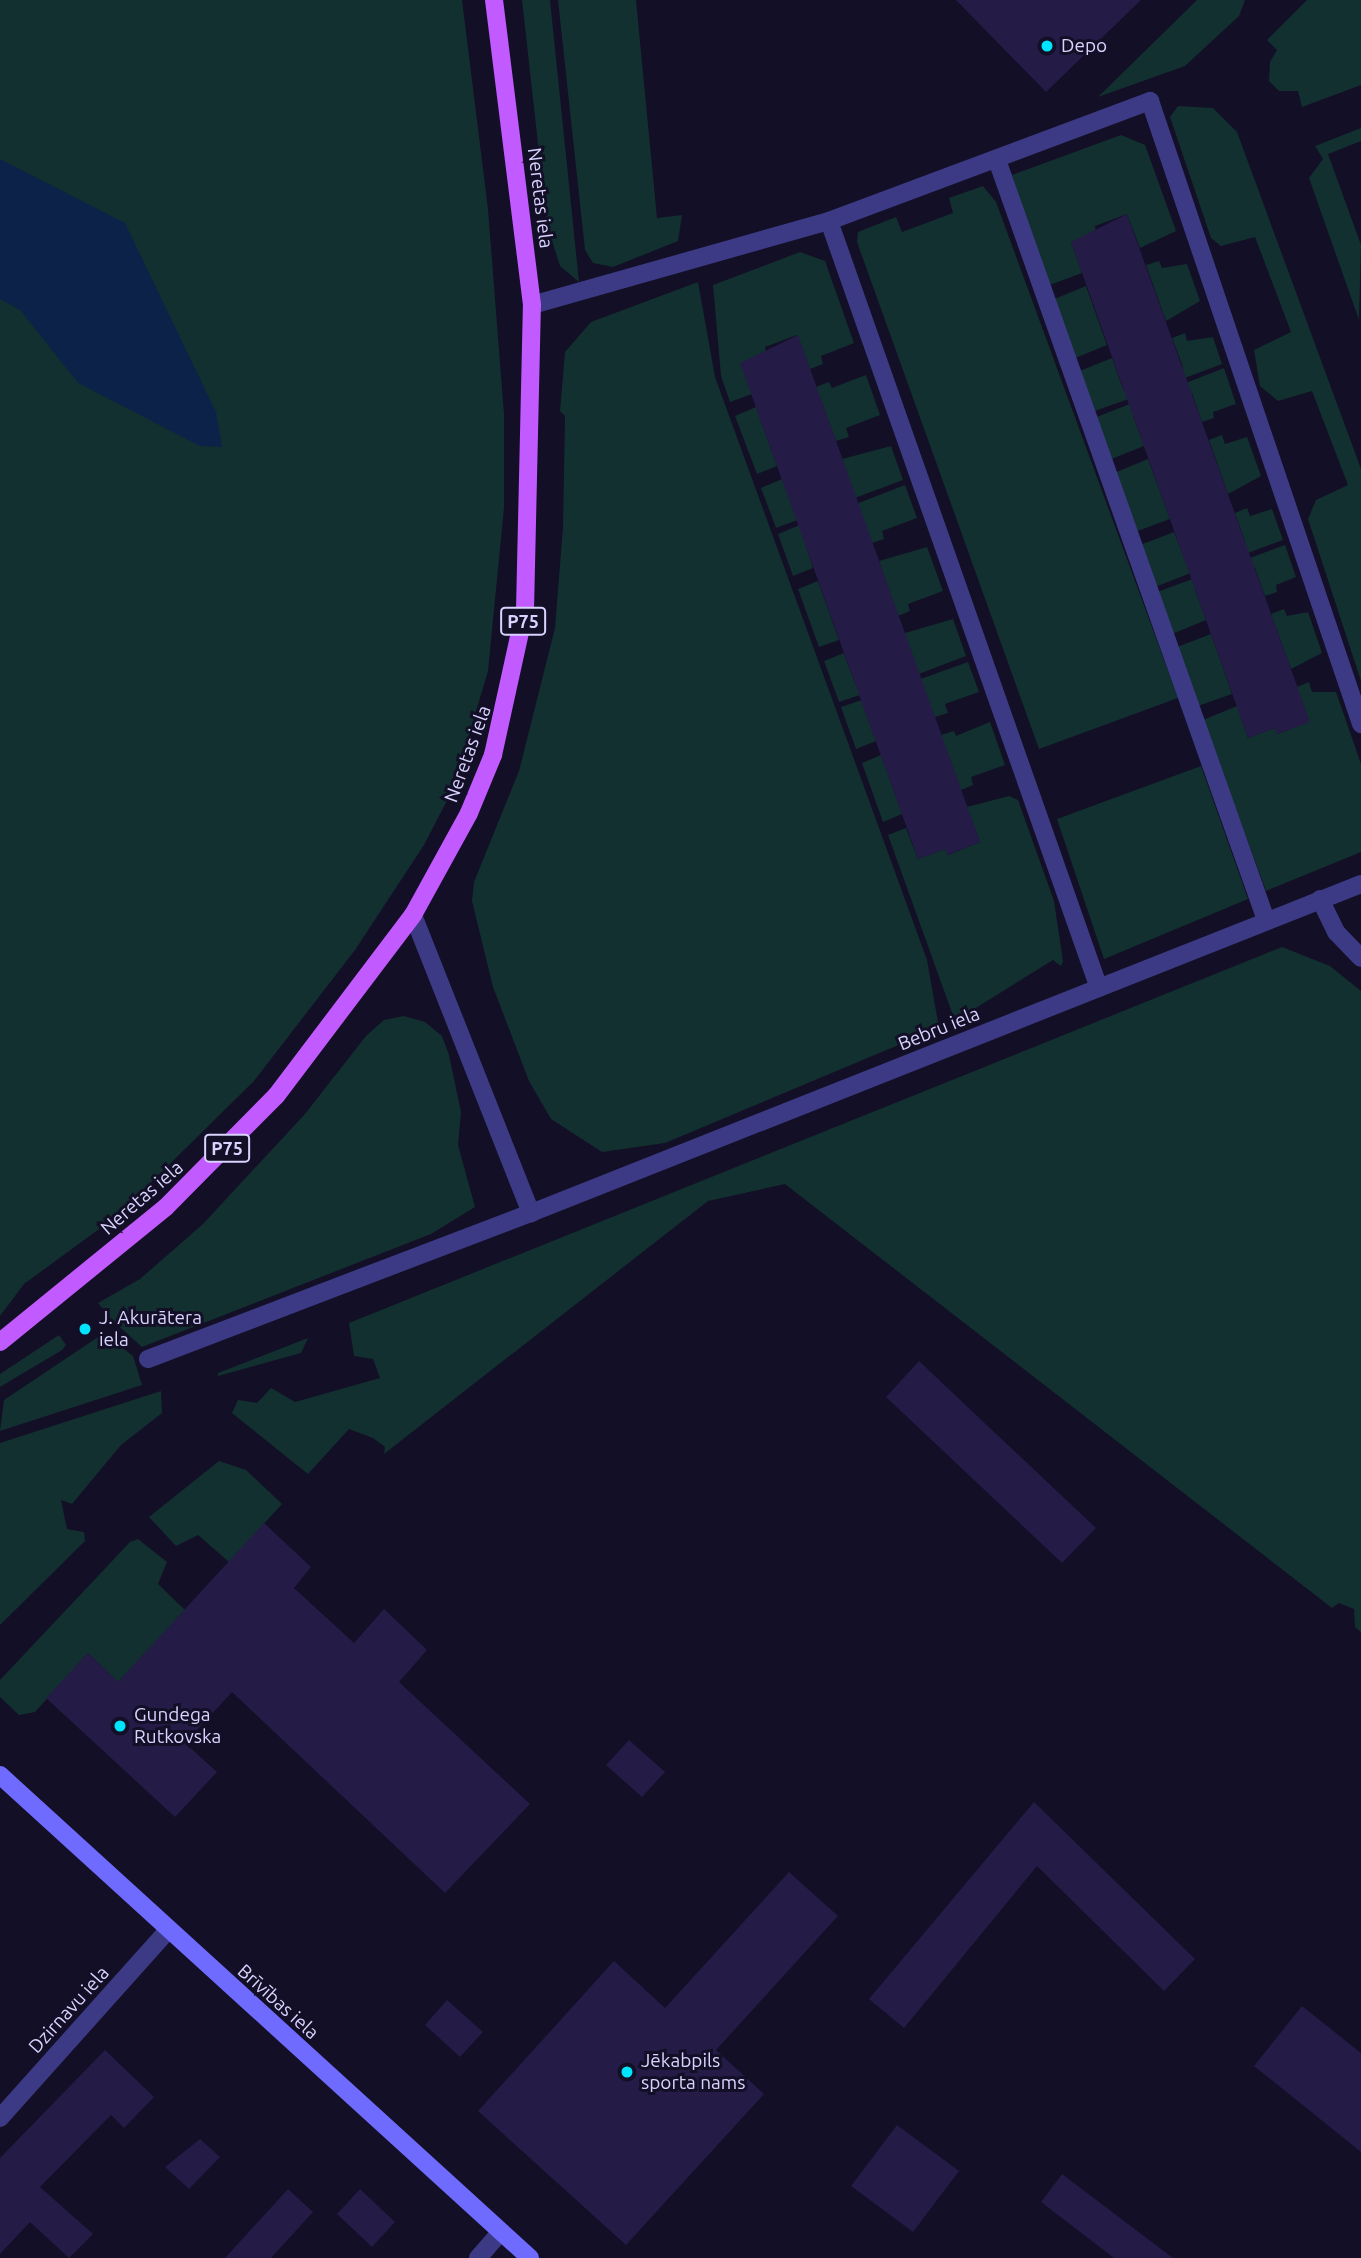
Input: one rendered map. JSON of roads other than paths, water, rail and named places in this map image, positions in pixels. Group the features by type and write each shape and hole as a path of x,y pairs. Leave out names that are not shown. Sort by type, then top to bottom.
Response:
{"main road":[{"name":"Neretas iela","path":"0,1342 166,1207 254,1121 347,1008 412,915 489,767 518,657 528,548 532,304 494,0"},
{"name":"Brīvības iela","path":"0,1775 530,2258"}],"street":[{"path":"532,304 829,221 1150,101 1361,724"},
{"path":"997,160 1266,920"},
{"path":"829,221 1099,988"},
{"name":"Bebru iela","path":"148,1359 531,1213 1361,884"},
{"path":"1320,899 1336,932 1361,958"},
{"path":"412,915 531,1213"},
{"name":"Dzirnavu iela","path":"0,2118 168,1930"},
{"path":"478,2258 500,2233"}],"water":[{"path":"0,159 125,223 216,412 222,447 200,446 78,383 20,310 0,299"}],"place":[{"name":"Depo","path":"1047,46"},
{"name":"J. Akurātera iela","path":"85,1329"},
{"name":"Gundega Rutkovska","path":"120,1726"},
{"name":"Jēkabpils sporta nams","path":"627,2072"}]}
